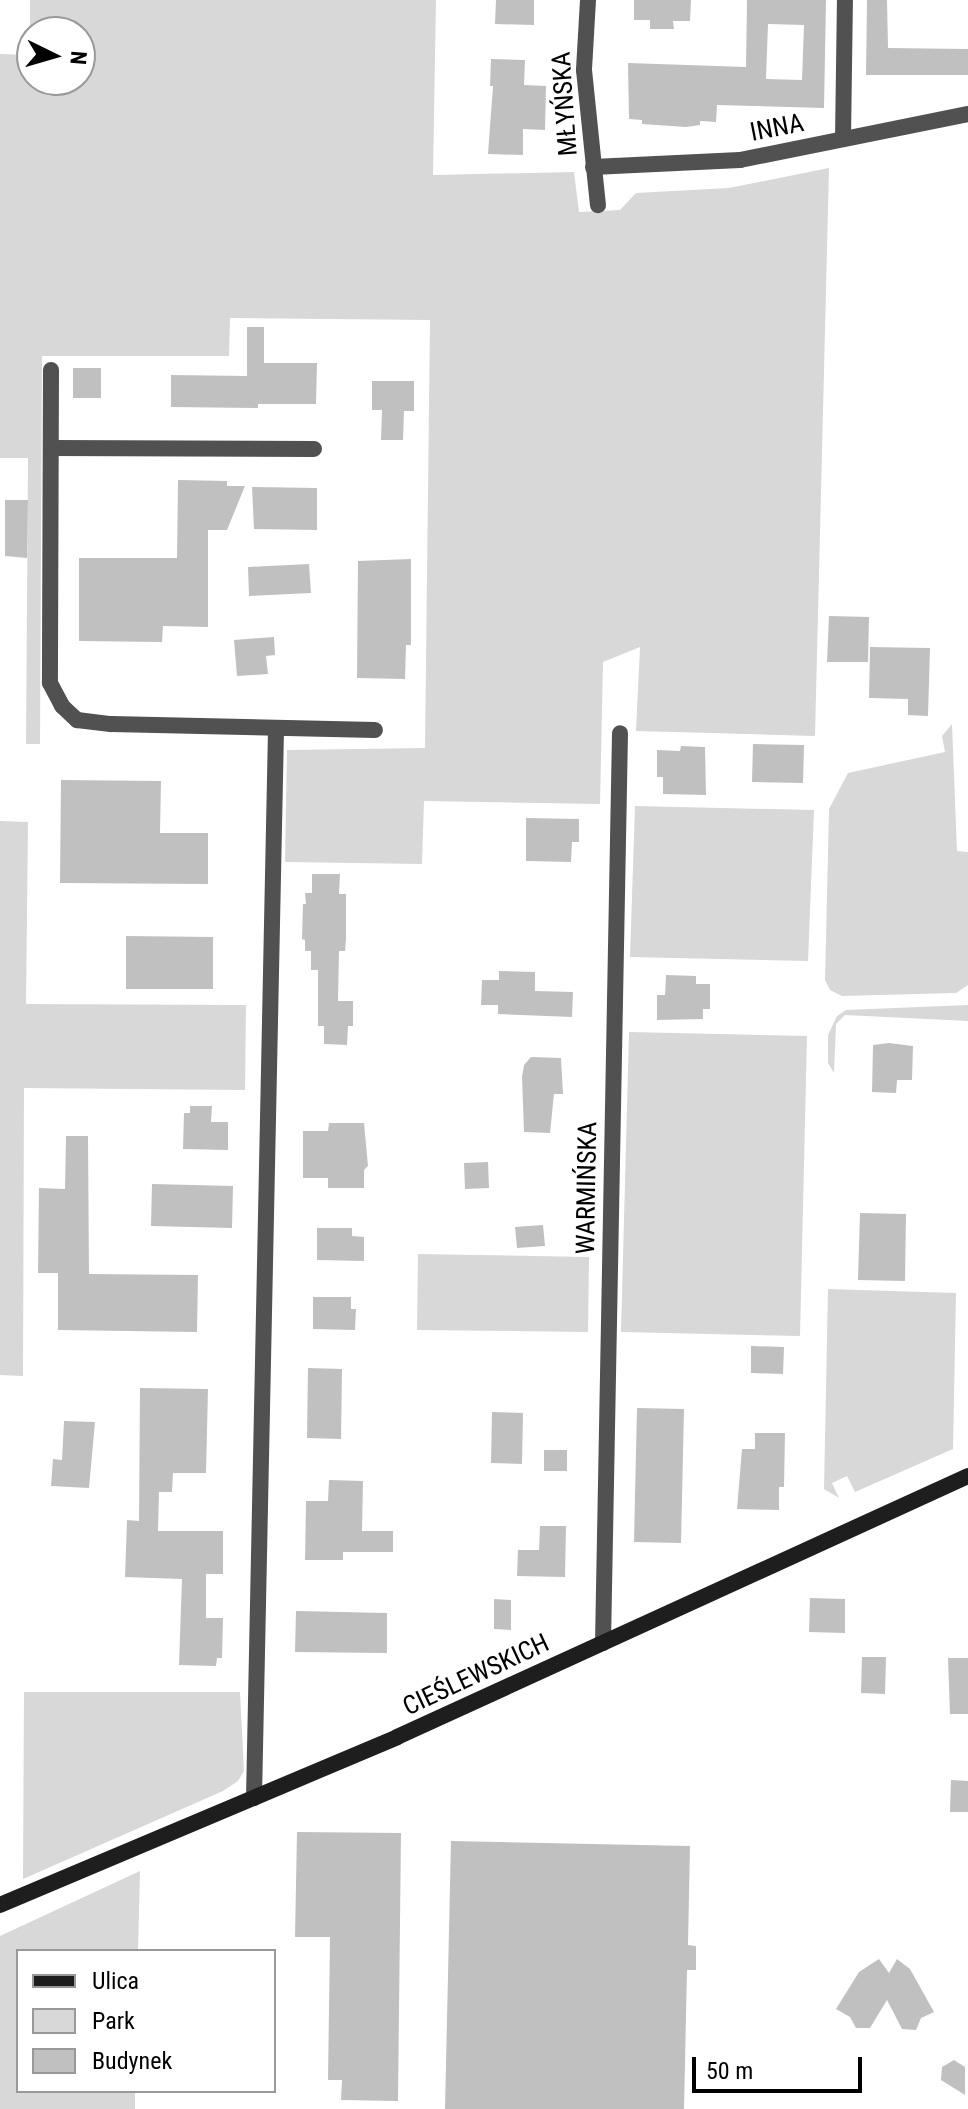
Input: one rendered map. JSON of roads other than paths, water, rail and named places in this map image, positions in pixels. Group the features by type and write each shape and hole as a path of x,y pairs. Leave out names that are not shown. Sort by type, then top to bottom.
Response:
{"street":[{"name":"MŁYŃSKA","path":"588,0 584,70 598,205"},
{"path":"843,139 845,0"},
{"name":"INNA","path":"593,167 740,160 968,114"},
{"path":"51,370 50,683 62,706 77,720 111,724 375,730"},
{"path":"51,448 314,449"},
{"path":"254,1798 276,729"},
{"name":"WARMIŃSKA","path":"603,1643 620,733"},
{"name":"CIEŚLEWSKICH","path":"0,1905 385,1743 968,1476"}]}
